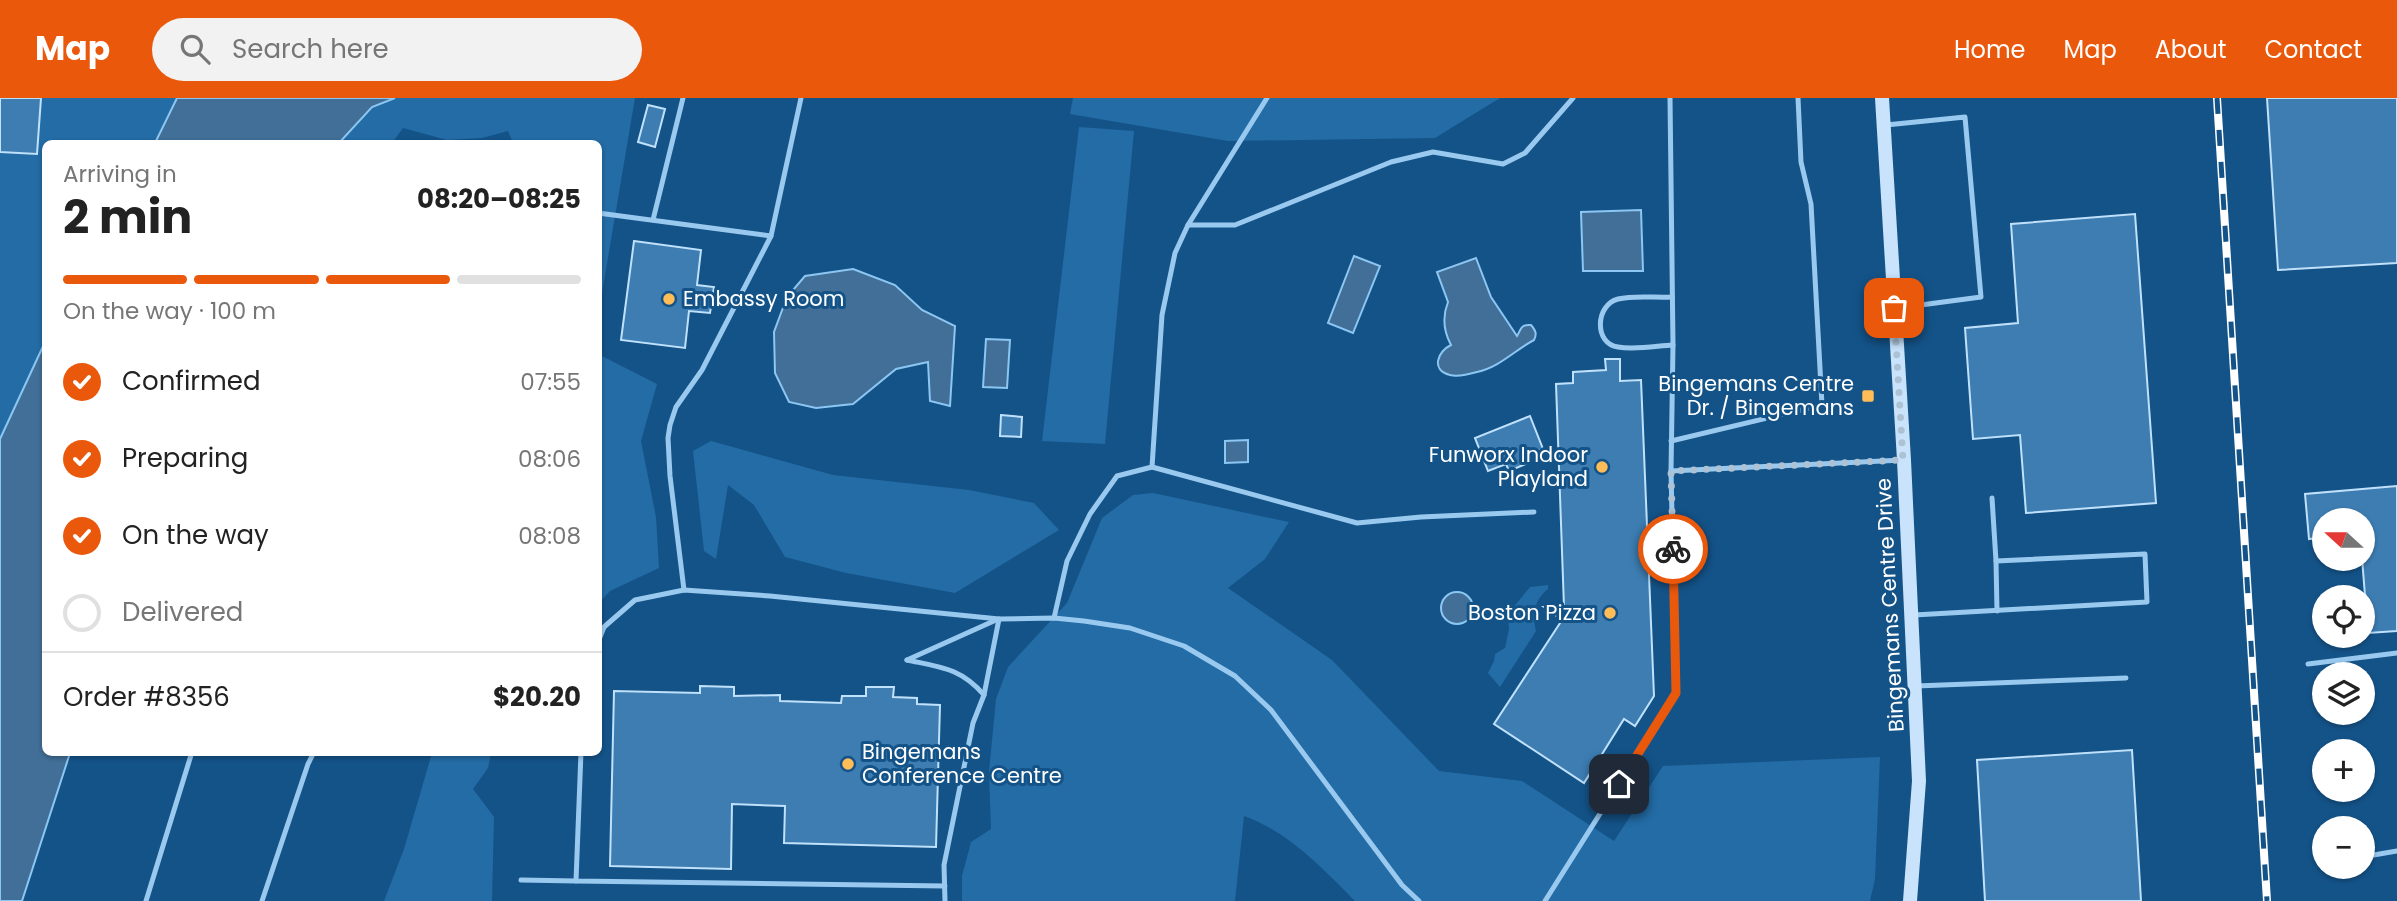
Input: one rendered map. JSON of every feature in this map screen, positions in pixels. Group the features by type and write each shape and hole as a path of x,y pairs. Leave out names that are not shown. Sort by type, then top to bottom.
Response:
{"main road":[{"name":"Bingemans Centre Drive","path":"1882,98 1919,781 1910,901"}],"lane":[{"path":"653,219 683,98"},
{"path":"684,590 670,476 670,425 677,407 702,370 771,236 801,98"},
{"path":"1152,467 1162,315 1175,253 1188,225 1267,98"},
{"path":"1188,225 1235,225 1391,162 1433,152 1503,164 1525,153 1573,98"},
{"path":"1545,901 1676,693 1671,471 1673,345 1670,98"},
{"path":"1671,441 1822,405 1811,204 1801,162 1798,98"},
{"path":"1883,125 1965,117 1981,297 1894,308"},
{"path":"602,213 771,236"},
{"path":"1672,297 1616,299 1608,305 1600,325 1602,336 1617,347 1673,345"},
{"path":"1671,471 1903,460"},
{"path":"1054,618 1067,561 1090,514 1117,476 1152,467 1357,523 1534,512"},
{"path":"1992,498 1997,611"},
{"path":"1911,615 2147,602 2145,554 1996,561"},
{"path":"602,631 604,626 635,600 684,590 999,619 1054,618 1130,628 1184,646 1235,676 1271,710 1402,885 1419,901"},
{"path":"984,695 971,680 953,670 907,660 999,619"},
{"path":"945,901 944,865 973,723 984,695 999,619"},
{"path":"2308,664 2397,653"},
{"path":"1914,686 2126,678"},
{"path":"146,901 191,756"},
{"path":"262,901 312,756"},
{"path":"576,881 581,756"},
{"path":"2375,855 2397,851"},
{"path":"521,880 945,886"}],"shaded area":[{"path":"0,98 177,98 156,140 42,140 42,348 0,439"},
{"path":"177,98 395,98 372,107 342,140 156,140"},
{"path":"395,98 635,98 602,293 602,140 512,140 508,131 482,138 447,140 403,128 394,140 343,140 372,107"},
{"path":"1073,98 1500,98 1435,138 1228,141 1070,114"},
{"path":"1079,127 1134,131 1105,444 1042,441"},
{"path":"1641,210 1643,271 1583,271 1581,212"},
{"path":"1354,256 1380,266 1353,333 1328,323"},
{"path":"1476,258 1491,297 1517,336 1521,328 1531,325 1536,336 1534,340 1485,370 1450,375 1444,373 1438,365 1440,356 1451,345 1444,324 1448,302 1437,272"},
{"path":"853,269 895,285 922,310 955,326 950,406 930,401 928,362 896,369 853,404 816,408 789,402 775,373 774,332 787,297 805,276"},
{"path":"986,339 1010,340 1007,388 983,387"},
{"path":"42,348 42,756 69,756 22,901 0,901 0,439"},
{"path":"602,356 657,384 641,441 656,517 659,568 610,591 602,600"},
{"path":"1248,440 1248,462 1225,463 1225,441"},
{"path":"711,441 833,475 969,490 1034,503 1059,530 955,593 846,573 785,557 754,505 728,485 716,559 704,551 693,451"},
{"path":"1153,493 1289,522 1265,559 1228,588 1332,660 1439,771 1522,781 1614,841 1663,766 1880,757 1875,879 1870,901 1355,901 1290,841 1276,831 1244,816 1235,901 962,901 962,876 971,842 991,829 989,771 996,699 1008,667 1067,603 1102,518 1133,495"},
{"path":"1548,585 1535,608 1536,631 1500,687 1488,673 1495,654 1505,648 1509,629 1508,614 1530,587"},
{"path":"1457,592 1468,597 1473,608 1468,619 1457,624 1446,619 1441,608 1446,597"},
{"path":"431,756 490,756 488,768 473,789 494,817 492,901 384,901 404,849"}],"building":[{"path":"0,98 41,98 37,154 0,152"},
{"path":"2267,98 2397,98 2397,263 2278,270"},
{"path":"648,105 665,109 655,147 638,142"},
{"path":"2135,214 2156,503 2026,513 2020,435 1973,439 1965,328 2018,323 2011,224"},
{"name":"Embassy Room","path":"634,241 701,250 697,285 714,287 710,313 689,311 685,348 621,340"},
{"path":"1605,359 1620,359 1620,381 1641,380 1654,696 1635,726 1624,719 1584,783 1494,724 1562,620 1544,607 1564,607 1556,384 1573,383 1573,372 1606,370"},
{"path":"1001,415 1022,417 1021,437 1000,436"},
{"path":"1530,416 1543,449 1525,456 1528,463 1509,471 1506,464 1488,471 1475,438"},
{"path":"2397,486 2397,631 2375,633 2375,585 2364,585 2363,571 2375,571 2375,508 2312,508 2312,539 2309,539 2305,494"},
{"name":"Bingemans Conference Centre","path":"700,686 734,687 734,696 780,695 780,701 841,703 842,696 866,696 866,687 894,687 893,697 917,698 917,704 940,705 936,847 784,843 785,806 732,804 731,869 610,866 614,691 700,693"},
{"path":"2132,750 2141,901 1985,901 1977,760"}],"railway":[{"path":"2217,98 2267,901"}],"way so far":[{"path":"1673,549 1671,471 1903,460 1894,308"}],"place":[{"name":"Embassy Room","path":"669,299"},
{"name":"Bingemans Centre Dr. / Bingemans","path":"1868,396"},
{"name":"Funworx Indoor Playland","path":"1602,467"},
{"name":"Boston Pizza","path":"1610,613"},
{"name":"Bingemans Conference Centre","path":"848,764"}],"route":[{"path":"1619,784 1676,693 1673,549"}]}
